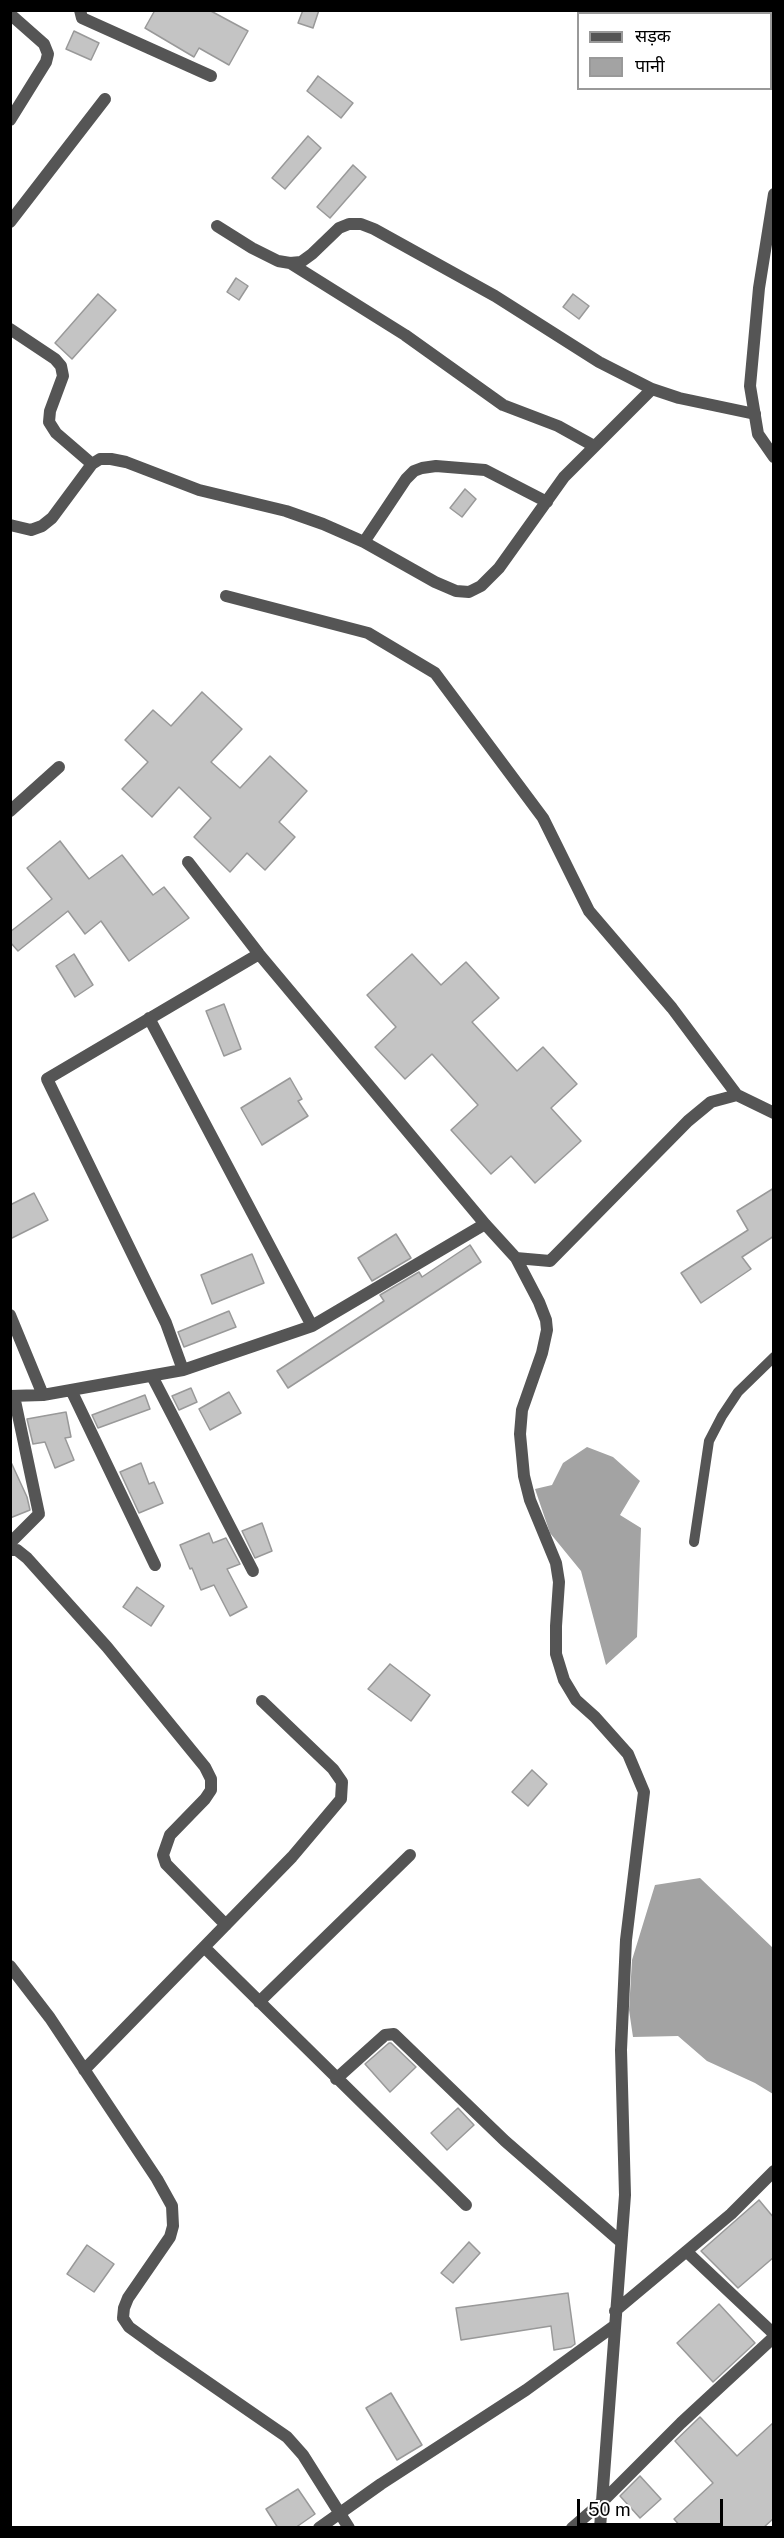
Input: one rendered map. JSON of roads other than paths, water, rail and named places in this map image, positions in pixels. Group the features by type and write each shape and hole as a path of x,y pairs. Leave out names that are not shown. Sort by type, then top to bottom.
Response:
{"street":[{"path":"80,10 79,15 82,18 211,76"},
{"path":"10,14 44,44 48,54 46,62 10,120"},
{"path":"10,222 105,99"},
{"path":"774,194 759,288 750,386 758,434 774,457"},
{"path":"217,226 252,248 278,261 290,263 301,262 339,228 349,224 361,224 495,296 599,362 652,389 679,399 754,414"},
{"path":"290,263 405,335 503,405 558,426 594,446"},
{"path":"10,329 55,359 61,366 63,376 50,411 49,422 56,433 92,464"},
{"path":"10,525 31,530 42,526 52,518 92,464 100,459 126,462 199,490 286,511 364,542 435,582 456,591 469,592 481,586 499,568 564,477 652,389"},
{"path":"364,542 406,479 414,471 422,468 436,466 485,470 547,502"},
{"path":"226,596 368,633 435,673 543,818 589,911 672,1008 737,1095 774,1113"},
{"path":"10,811 59,767"},
{"path":"188,862 259,954 516,1258 546,1320 547,1330 542,1353 522,1410 520,1434 524,1476 530,1500 556,1563 559,1582 556,1654 564,1680 576,1700 595,1716 628,1754 644,1792 626,1940 621,2050 625,2195 600,2528"},
{"path":"183,1370 166,1323 47,1079 259,954"},
{"path":"149,1018 312,1326"},
{"path":"516,1258 550,1261 688,1121 711,1102 737,1095"},
{"path":"10,1544 39,1514 12,1396 43,1395 183,1370 312,1326 485,1224"},
{"path":"10,1315 43,1395"},
{"path":"152,1376 253,1571"},
{"path":"71,1390 155,1565"},
{"path":"10,1550 17,1551 27,1558 107,1647 205,1767 211,1779 211,1790 206,1799 170,1835 163,1855 166,1864 226,1925"},
{"path":"84,2070 292,1857 341,1799 342,1782 333,1769 262,1701"},
{"path":"259,2002 410,1855"},
{"path":"204,1947 466,2205"},
{"path":"10,1966 50,2018 157,2179 172,2206 170,2237 128,2298 123,2318 129,2327 287,2437 303,2455 349,2528"},
{"path":"336,2079 385,2035 394,2034 505,2141 621,2242"},
{"path":"615,2311 731,2214 774,2171"},
{"path":"572,2528 602,2502 681,2423 774,2336 687,2252"},
{"path":"319,2528 526,2390 614,2326"}],"lane":[{"path":"694,1542 709,1440 738,1392 774,1357"}],"water":[{"path":"587,1447 613,1457 640,1481 620,1515 641,1528 637,1637 606,1665 581,1571 550,1533 535,1489 552,1485 563,1463"},
{"path":"700,1878 773,1948 773,2094 707,2061 678,2036 633,2037 629,2010 632,1960 655,1885"}]}
